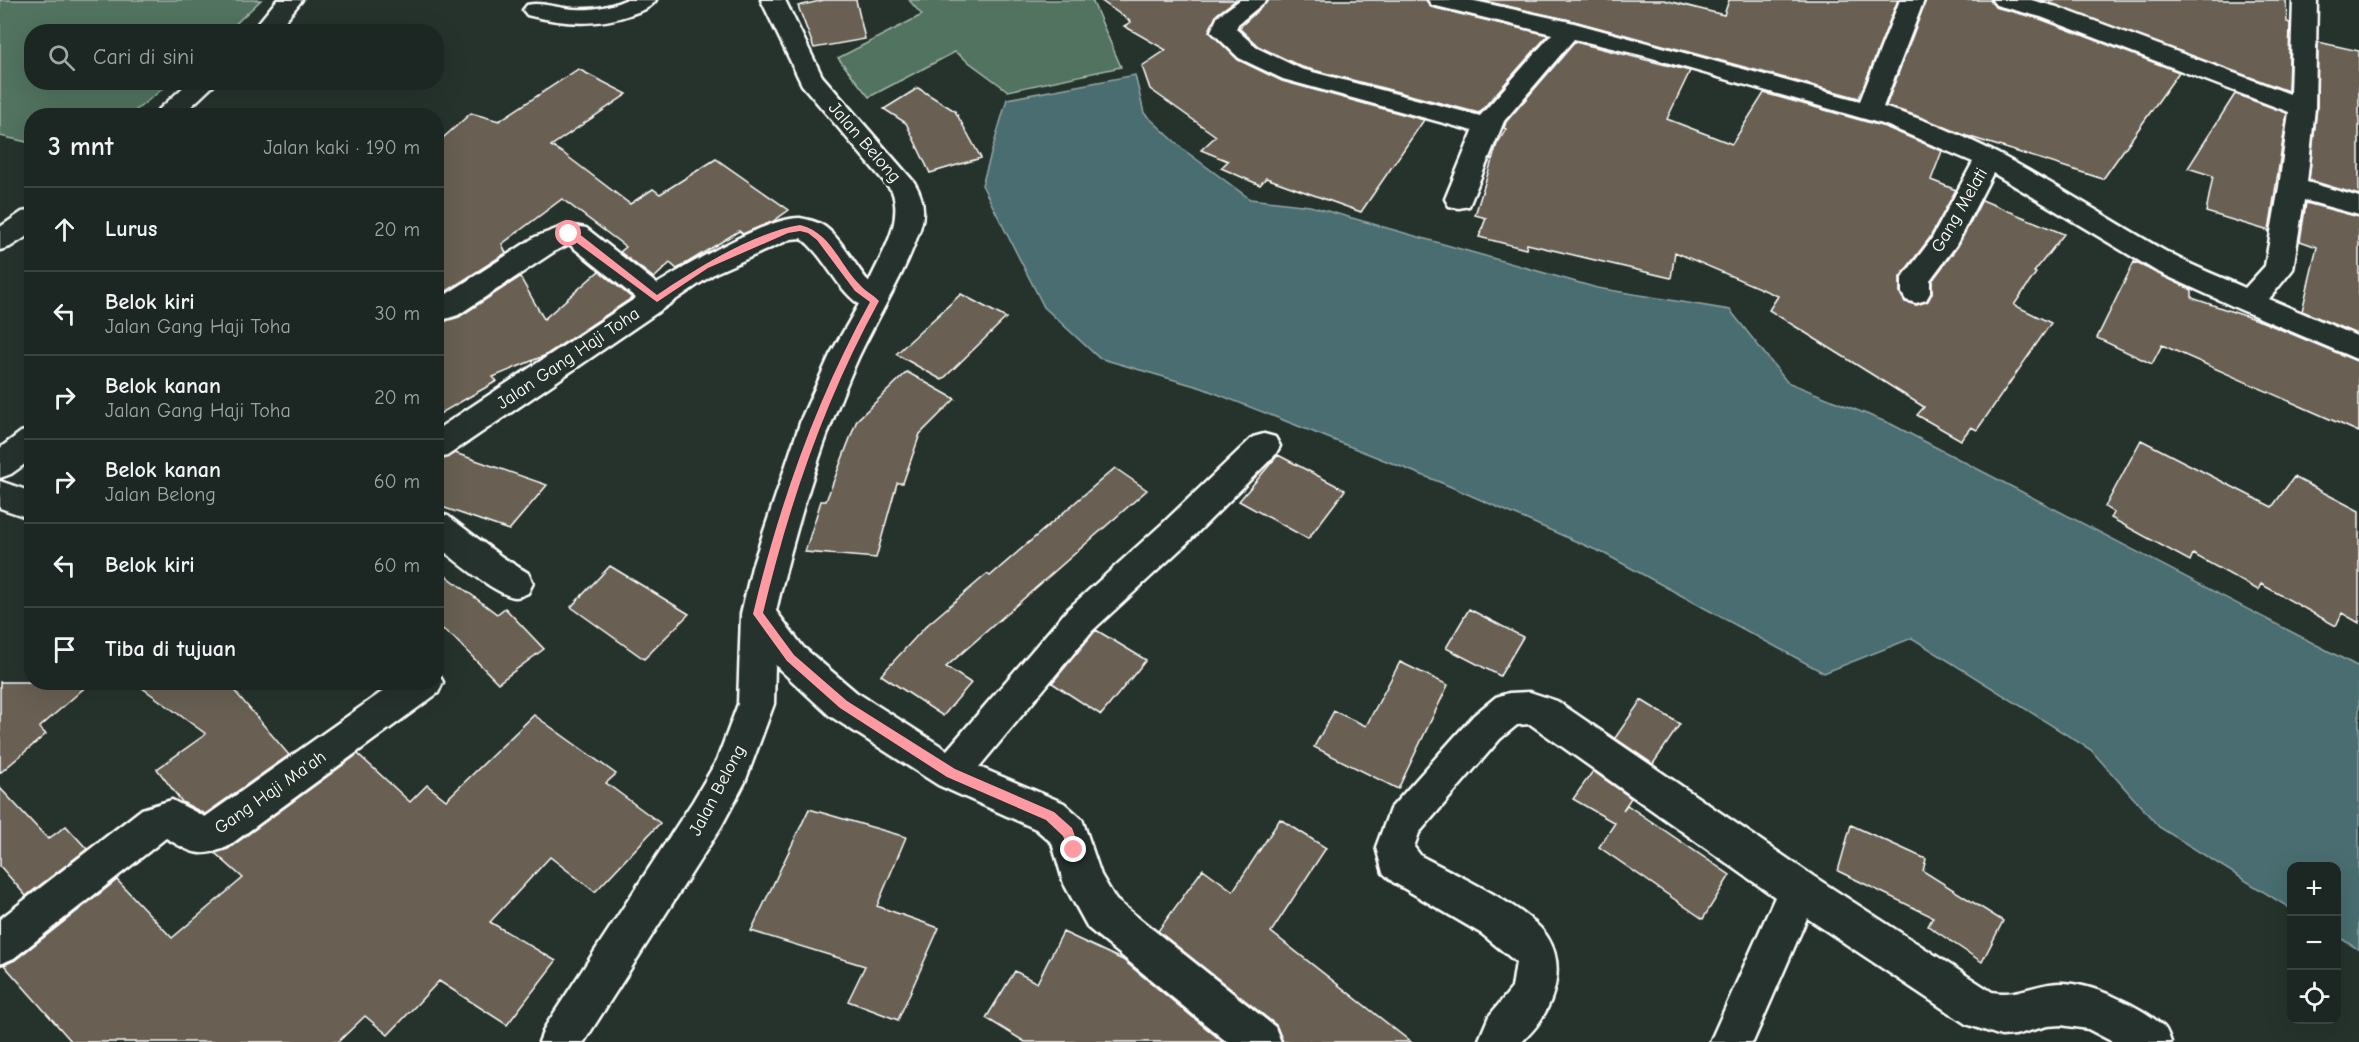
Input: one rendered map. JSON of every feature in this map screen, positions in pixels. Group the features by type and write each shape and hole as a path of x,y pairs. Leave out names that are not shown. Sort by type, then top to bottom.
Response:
{"street":[{"path":"270,24 290,0"},
{"path":"535,10 563,16 597,17 614,14 644,0"},
{"name":"Jalan Belong","path":"560,1042 648,908 732,770 756,704 758,614 769,567 818,417 845,355 875,301 908,228 909,200 904,188 811,79 773,0"},
{"path":"1255,0 1227,21 1223,31 1248,53 1292,75 1488,127"},
{"path":"1440,0 1570,29 1869,111 1942,137 1988,158 2166,264 2359,349"},
{"path":"1869,111 1912,0"},
{"path":"2004,0 2049,12 2302,108"},
{"path":"2249,302 2279,269 2294,186 2302,108 2306,0"},
{"path":"1459,199 1492,118 1570,29"},
{"path":"174,108 196,90"},
{"name":"Gang Melati","path":"1917,293 1916,278 1942,245 1988,158"},
{"path":"2294,186 2359,206"},
{"path":"0,240 24,224"},
{"name":"Jalan Gang Haji Toha","path":"444,442 705,266 786,230 800,228 811,231 820,238 858,289 875,301"},
{"path":"444,309 545,244 569,234 576,235 657,299"},
{"path":"951,773 1080,620 1174,534 1264,446"},
{"path":"0,465 24,447"},
{"path":"0,494 24,503"},
{"path":"444,532 490,567 516,583"},
{"path":"758,614 790,658 843,704 951,773 1050,816 1068,832 1084,884 1101,914 1260,1042"},
{"name":"Gang Haji Ma'ah","path":"0,944 156,822 172,818 195,836 204,837 213,834 415,690"},
{"path":"1499,1042 1501,1033 1528,1002 1537,969 1535,953 1527,942 1503,925 1407,869 1396,860 1395,847 1404,822 1487,727 1509,709 1520,707 1544,713 1799,890 1981,1009 1999,1016 2018,1015 2047,1005 2076,1006 2128,1026 2150,1042"},
{"path":"1731,1042 1799,890"}],"green space":[{"path":"0,0 261,0 235,24 24,24 24,90 161,90 139,108 24,108 24,141 0,136"},
{"path":"909,0 1092,0 1121,67 1008,91 955,52 869,97 838,58 922,15"}],"water":[{"path":"1135,75 1144,113 1184,150 1250,199 1310,206 1597,288 1730,310 1787,382 1891,424 2359,667 2359,950 2341,939 2341,862 2287,862 2287,907 2159,827 2091,750 1912,638 1824,673 1605,554 1442,483 1202,388 1099,358 1044,307 982,185 1007,99"}],"building":[{"path":"824,0 856,0 865,39 814,48 798,6"},
{"path":"1100,0 1236,0 1217,14 1209,31 1238,60 1282,81 1424,120 1361,212 1266,178 1260,185 1221,168 1228,161 1201,150 1216,136 1150,89 1142,66 1166,50 1124,26 1131,22"},
{"path":"1269,0 1426,0 1431,7 1548,35 1479,113 1302,67 1258,46 1239,28"},
{"path":"1480,0 1664,0 1724,15 1729,0 1898,0 1859,98 1570,20"},
{"path":"1926,0 1990,0 1995,7 2040,19 2179,72 2103,179 1967,136 1886,106"},
{"path":"2040,0 2286,0 2287,22 2290,23 2288,91"},
{"path":"1575,42 1690,71 1667,119 1732,144 1764,93 1885,127 1942,151 1931,180 1956,190 1929,239 1900,277 1900,293 1905,302 1917,305 1928,301 1932,293 1932,281 1958,246 1982,200 2064,234 2034,272 2036,273 2014,305 2051,323 1977,430 1971,427 1961,440 1917,415 1924,407 1769,310 1778,296 1675,252 1671,278 1527,244 1526,249 1479,237 1486,218 1475,215 1497,144 1506,129 1504,128 1506,122"},
{"path":"2318,42 2359,51 2359,195 2309,180 2317,108"},
{"path":"578,69 627,94 551,146 630,204 653,189 660,194 716,159 789,210 772,222 743,234 739,231 677,269 670,263 654,278 620,252 626,247 562,199 502,244 506,253 444,293 444,137 471,113 499,121"},
{"path":"918,88 955,111 981,158 930,173 906,123 884,109"},
{"path":"2235,94 2287,113 2269,231 2206,212 2213,176 2188,168"},
{"path":"2306,203 2359,217 2359,335 2302,311 2317,247 2300,241"},
{"path":"2134,262 2192,290 2192,298 2263,322 2359,362 2359,432 2162,345 2152,364 2097,338"},
{"path":"599,271 632,298 546,355 493,377 497,381 444,411 444,322 459,317 520,277 544,319"},
{"path":"961,294 1006,318 942,380 896,354"},
{"path":"907,372 955,399 920,434 903,483 897,483 876,558 805,552 821,501 826,501 857,420"},
{"path":"2141,440 2272,507 2294,477 2359,511 2359,623 2342,613 2336,626 2261,584 2258,590 2193,554 2190,561 2111,518 2114,513 2105,507"},
{"path":"455,453 547,485 509,530 444,508 444,458"},
{"path":"1278,455 1345,490 1308,539 1239,501"},
{"path":"1115,468 1147,490 946,667 971,683 943,716 881,675 926,626 987,574 990,576"},
{"path":"610,566 689,614 644,659 571,607"},
{"path":"444,574 497,614 505,608 544,649 498,683 444,630"},
{"path":"1469,609 1523,637 1500,676 1446,648"},
{"path":"1096,630 1146,660 1101,715 1052,683"},
{"path":"1400,662 1448,685 1398,789 1314,747 1334,711 1366,726"},
{"path":"0,682 24,682 24,690 82,690 39,728 46,734 0,773"},
{"path":"145,690 234,690 289,755 205,814 182,802 157,769 206,734"},
{"path":"1641,700 1680,724 1653,764 1615,738"},
{"path":"534,715 616,774 606,783 660,823 595,892 550,857 490,922 556,961 507,1025 439,981 388,1035 365,1016 338,1042 72,1042 4,965 15,960 117,880 172,938 243,878 215,853 228,849 358,754 410,802 427,785 446,800"},
{"path":"1593,771 1631,798 1623,810 1627,805 1730,875 1703,919 1599,847 1615,823 1573,799"},
{"path":"0,788 48,839 66,826 87,849 26,896 0,866"},
{"path":"809,809 906,837 877,906 939,928 898,1020 848,1001 865,966 751,931"},
{"path":"1280,819 1326,848 1271,932 1411,1042 1283,1042 1276,1025 1158,931 1203,869 1233,891"},
{"path":"1851,825 1926,859 1923,871 2003,921 1982,962 1928,926 1933,917 1838,871"},
{"path":"1063,932 1123,960 1223,1042 1025,1042 986,1018 1015,971 1037,983"}],"route":[{"path":"569,234 576,235 657,299 705,266 786,230 800,228 811,231 820,238 858,289 875,301 845,355 818,417 769,567 758,614 790,658 843,704 951,773 1050,816 1068,832 1074,850"}]}
